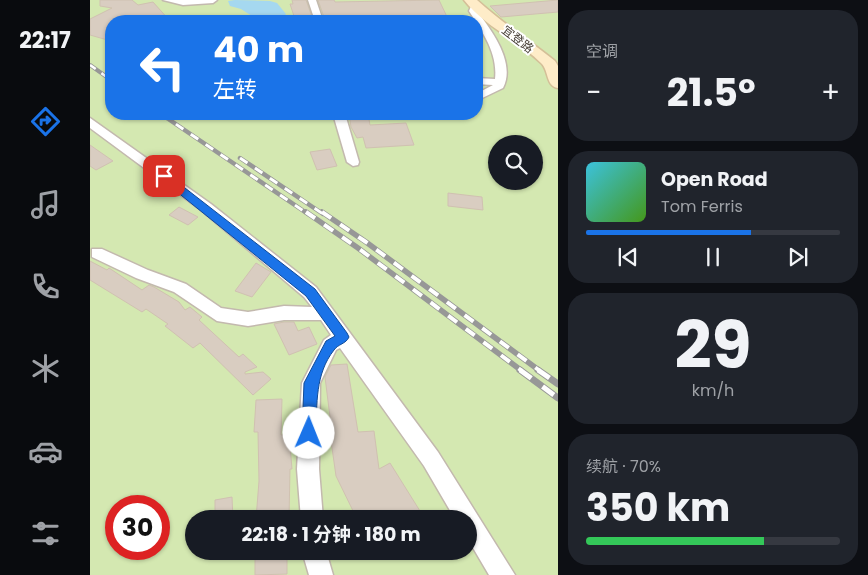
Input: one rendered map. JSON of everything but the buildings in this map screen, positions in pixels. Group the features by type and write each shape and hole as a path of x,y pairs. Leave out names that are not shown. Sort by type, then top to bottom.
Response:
{"street":[{"path":"167,0 183,2 213,0"},
{"path":"312,0 318,15"},
{"path":"473,3 472,11 474,15"},
{"name":"宜登路","path":"473,3 550,64 558,84"},
{"path":"483,30 499,58 503,75 499,86 483,94"},
{"path":"483,81 500,82"},
{"path":"341,120 353,162"},
{"path":"90,122 206,207 310,292 431,459 462,510"},
{"path":"97,253 142,274 180,288 217,314 248,319 284,313 318,314"},
{"path":"311,510 308,468 311,383 330,345 343,337"},
{"path":"477,533 503,575"},
{"path":"317,560 321,575"}],"green space":[{"path":"90,0 558,0 558,575 90,575"}],"water":[{"path":"228,1 270,1 277,3 286,14 250,15 241,9 230,6"}],"railway":[{"path":"90,65 105,76"},
{"path":"170,120 308,214"},
{"path":"240,158 323,214"},
{"path":"306,212 358,248 522,371"},
{"path":"322,212 366,242 540,371"},
{"path":"520,370 558,398"},
{"path":"538,370 558,384"}],"route":[{"path":"164,176 206,207 310,292 343,337 330,345 311,383 309,433"}]}
